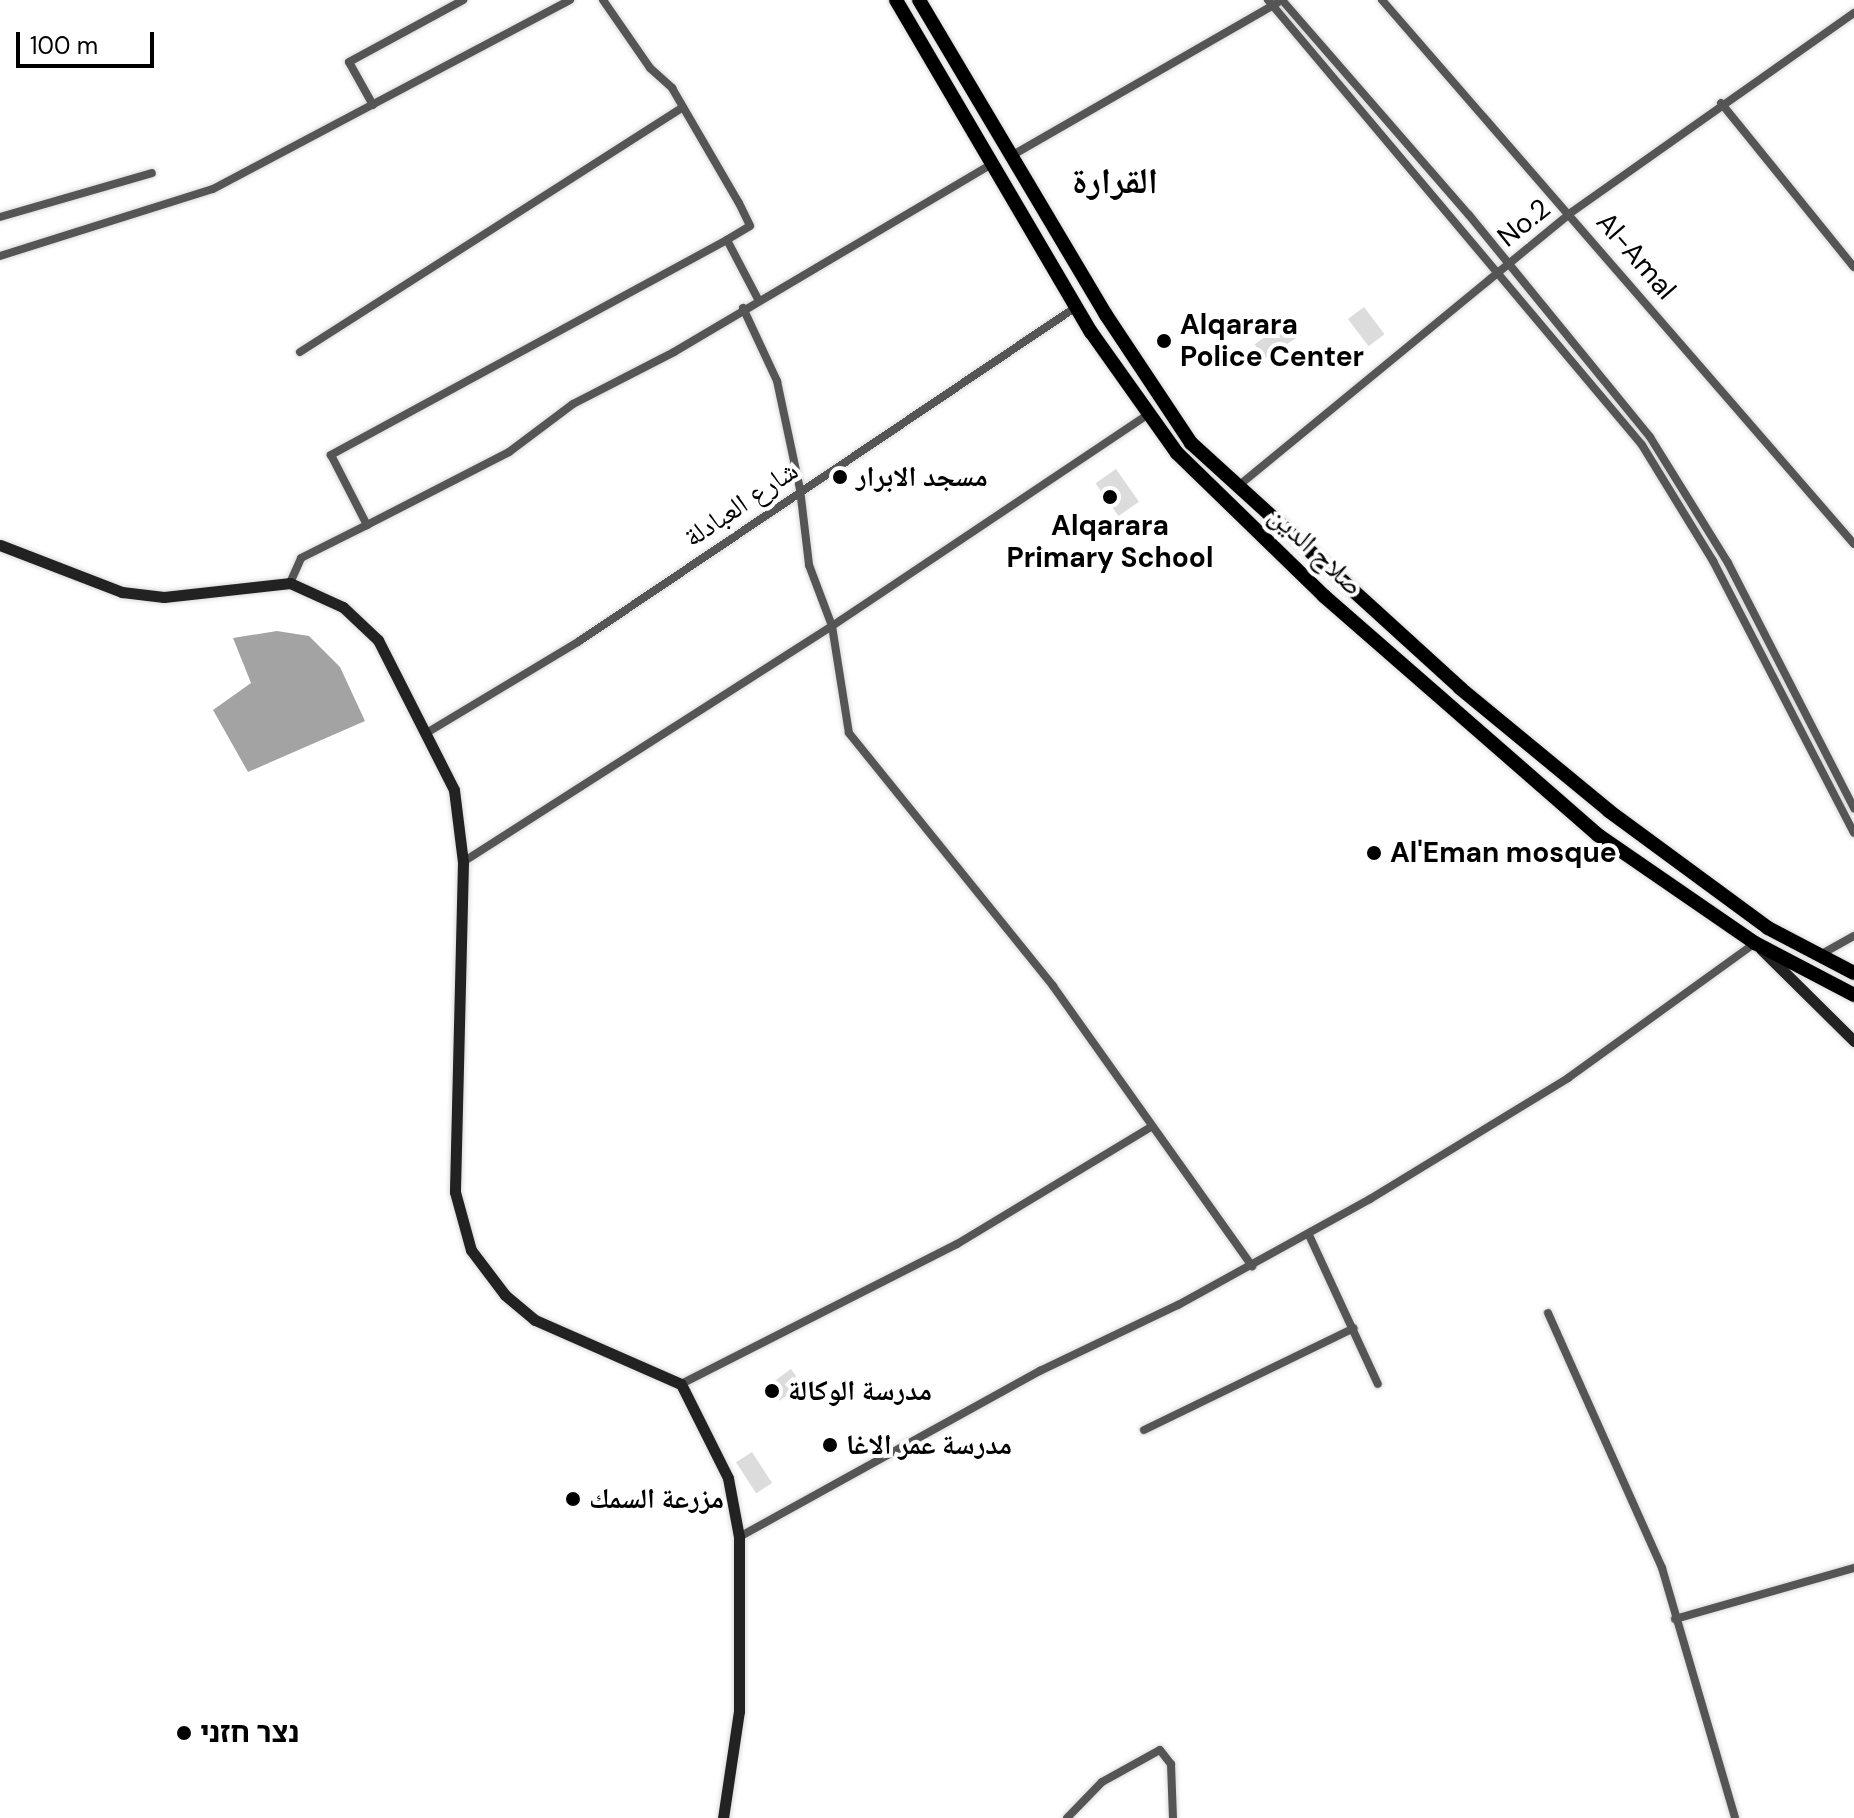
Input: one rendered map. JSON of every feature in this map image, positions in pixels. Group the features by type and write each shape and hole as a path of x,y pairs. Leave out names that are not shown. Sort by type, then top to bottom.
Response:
{"highway":[{"name":"صلاح الدين","path":"896,0 1076,307 1146,416 1177,453 1291,565 1527,777 1598,835 1755,943 1854,995"},
{"name":"صلاح الدين","path":"919,0 1076,266 1166,409 1191,443 1543,758 1686,871 1817,956 1854,973"},
{"path":"1037,237 1042,229 1055,229"},
{"path":"1059,277 1072,276 1076,266"},
{"path":"1527,777 1542,773 1543,758"}],"street":[{"path":"373,105 349,62 463,0"},
{"path":"0,256 213,189 570,0"},
{"path":"367,525 331,455 750,226 680,109 672,88 650,68 603,0"},
{"path":"1011,156 1270,3 1283,0 1604,377 1673,470 1762,626 1854,808"},
{"name":"Al-Amal","path":"1382,0 1854,544"},
{"path":"1270,3 1499,271 1661,473 1759,646 1854,833"},
{"name":"No.2","path":"1237,487 1569,214 1721,103 1854,13"},
{"path":"1721,103 1854,267"},
{"path":"300,352 680,109"},
{"path":"290,583 301,558 509,452 573,404 674,352 758,299 994,163"},
{"path":"0,217 152,173"},
{"path":"727,240 758,299"},
{"name":"شارع العبادلة","path":"428,732 589,635 800,489 1076,307"},
{"path":"743,308 777,381 800,489 809,565 832,626 849,733 1053,986 1151,1127 1203,1192 1252,1266"},
{"path":"463,862 832,626 1146,416"},
{"path":"0,545 122,592 164,597 290,583 343,607 378,640 428,732 454,790 463,862 455,1192 471,1250 505,1295 535,1320 681,1384 728,1478 739,1537 739,1711 723,1818"},
{"path":"1817,956 1854,936"},
{"path":"739,1537 1098,1340 1309,1235 1568,1078 1755,943 1854,1041"},
{"path":"681,1384 957,1244 1151,1127"},
{"path":"1309,1235 1378,1384"},
{"path":"1548,1313 1662,1568 1735,1818"},
{"path":"1144,1430 1354,1328"},
{"path":"1675,1619 1854,1568"},
{"path":"1067,1818 1102,1782 1160,1750 1171,1764 1173,1818"}],"shaded area":[{"path":"1364,307 1384,334 1368,346 1348,319"},
{"path":"1286,323 1296,338 1265,359 1254,344"},
{"path":"1116,469 1139,502 1118,516 1096,483"},
{"path":"277,631 309,636 340,667 365,721 248,772 213,710 251,683 233,638"},
{"path":"791,1369 802,1384 780,1401 768,1385"},
{"path":"752,1452 772,1483 756,1493 736,1462"}],"place":[{"name":"Alqarara Police Center","path":"1164,341"},
{"name":"مسجد الابرار","path":"840,477"},
{"name":"Alqarara Primary School","path":"1110,497"},
{"name":"Al'Eman mosque","path":"1374,853"},
{"name":"مدرسة الوكالة","path":"772,1391"},
{"name":"مدرسة عمر الاغا","path":"830,1445"},
{"name":"مزرعة السمك","path":"573,1499"},
{"name":"נצר חזני","path":"184,1733"}],"district":[{"name":"القرارة","path":"1115,181"}]}
